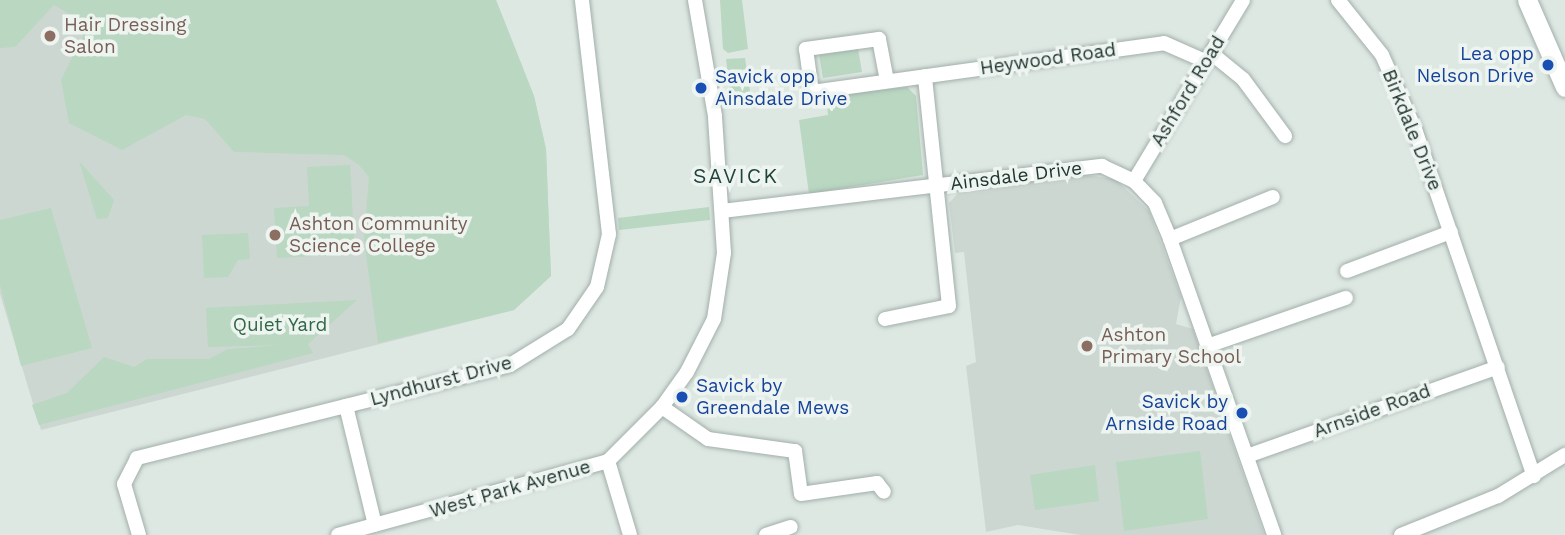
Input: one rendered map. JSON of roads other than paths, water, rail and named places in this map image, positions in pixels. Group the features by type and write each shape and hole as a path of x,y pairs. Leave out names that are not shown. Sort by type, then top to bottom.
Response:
{"street":[{"name":"Lyndhurst Drive","path":"139,535 124,484 137,458 510,365 561,335 588,302 606,260 609,234 582,0"},
{"name":"West Park Avenue","path":"338,535 608,461 662,407 714,319 723,278 722,211 715,116 695,0"},
{"name":"Ashford Road","path":"1134,181 1243,0"},
{"name":"Birkdale Drive","path":"1338,0 1382,55 1451,232 1534,476"},
{"path":"1527,0 1565,87"},
{"name":"Heywood Road","path":"887,81 879,39 806,49 812,92 1164,43 1208,57 1242,79 1285,136"},
{"path":"885,318 949,306 925,76"},
{"name":"Ainsdale Drive","path":"722,211 1102,166 1134,181 1154,202 1170,239 1274,535"},
{"path":"1170,239 1273,197"},
{"path":"1347,271 1451,232"},
{"path":"1207,346 1346,298"},
{"name":"Arnside Road","path":"1247,456 1498,367"},
{"path":"346,406 375,525"},
{"path":"662,407 708,439 795,452 801,494 877,483 884,492"},
{"path":"1401,535 1476,506 1534,476 1565,455"},
{"path":"608,461 630,535"},
{"path":"766,535 791,527"}],"place":[{"name":"Hair Dressing Salon","path":"50,36"},
{"name":"Lea opp Nelson Drive","path":"1548,65"},
{"name":"Savick opp Ainsdale Drive","path":"701,88"},
{"name":"Ashton Community Science College","path":"275,235"},
{"name":"Ashton Primary School","path":"1087,346"},
{"name":"Savick by Greendale Mews","path":"682,397"},
{"name":"Savick by Arnside Road","path":"1242,413"}],"district":[{"name":"SAVICK","path":"736,176"}],"park label":[{"name":"Quiet Yard","path":"280,325"}]}
